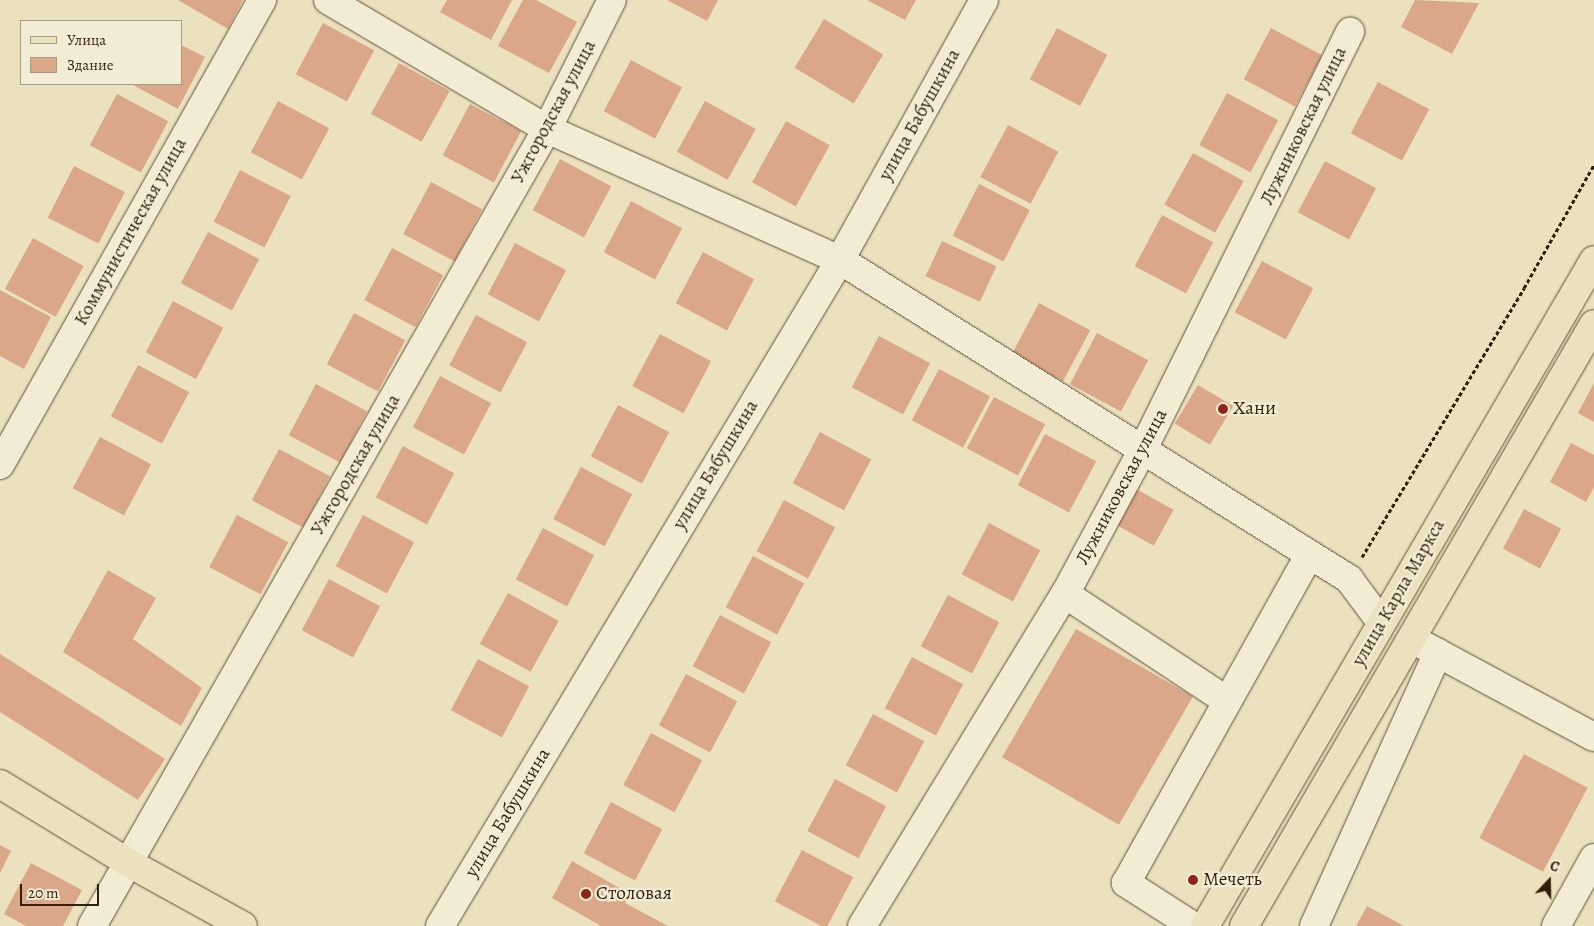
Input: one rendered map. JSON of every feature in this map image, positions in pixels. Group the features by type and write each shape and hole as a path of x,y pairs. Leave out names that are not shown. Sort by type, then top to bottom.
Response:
{"main road":[{"name":"улица Карла Маркса","path":"1205,926 1594,260"},
{"name":"улица Карла Маркса","path":"1244,926 1594,324"},
{"path":"0,784 129,863 243,926"}],"street":[{"name":"Коммунистическая улица","path":"0,465 262,0"},
{"path":"328,0 547,129 840,260 1143,449 1309,556 1348,578 1381,622"},
{"name":"Ужгородская улица","path":"92,926 547,129 612,0"},
{"name":"улица Бабушкина","path":"440,926 840,260 984,0"},
{"name":"Лужниковская улица","path":"862,926 1065,594 1143,449 1350,32"},
{"path":"1193,926 1126,883 1226,700 1309,556"},
{"path":"1065,594 1226,700"},
{"path":"1410,638 1594,737"},
{"path":"1314,926 1438,653"},
{"path":"1556,926 1594,858"}],"path":[{"path":"1348,578 1524,288 1594,165"}],"building":[{"path":"178,0 243,0 228,29"},
{"path":"447,0 512,0 491,40 440,12"},
{"path":"523,0 536,0 577,22 549,73 498,46"},
{"path":"667,0 718,0 707,21"},
{"path":"867,0 916,0 905,20"},
{"path":"1415,0 1479,3 1452,54 1401,27"},
{"path":"824,19 883,55 854,103 795,68"},
{"path":"323,23 374,50 347,101 296,74"},
{"path":"1057,28 1107,55 1080,106 1030,79"},
{"path":"1271,28 1322,55 1295,106 1244,79"},
{"path":"182,46 205,57 178,109 133,85 182,85"},
{"path":"631,60 682,87 655,138 604,111"},
{"path":"399,63 450,91 422,142 371,114"},
{"path":"1378,82 1429,109 1402,160 1351,133"},
{"path":"1227,93 1278,120 1251,172 1199,145"},
{"path":"117,94 168,121 141,172 90,145"},
{"path":"278,101 329,128 302,179 251,152"},
{"path":"705,101 756,129 728,180 677,152"},
{"path":"470,104 521,131 494,182 443,155"},
{"path":"786,121 830,145 796,206 752,182"},
{"path":"1008,125 1058,152 1031,204 980,177"},
{"path":"1193,153 1244,181 1215,233 1164,205"},
{"path":"560,159 611,186 584,237 533,210"},
{"path":"1325,161 1376,188 1349,239 1298,212"},
{"path":"74,166 125,192 98,244 48,218"},
{"path":"240,170 291,196 264,248 214,222"},
{"path":"431,182 482,209 455,261 403,234"},
{"path":"979,184 1030,210 1003,262 953,236"},
{"path":"631,201 682,228 655,279 604,252"},
{"path":"1162,215 1213,242 1186,293 1135,266"},
{"path":"208,232 259,259 232,310 181,283"},
{"path":"33,238 84,266 56,317 5,289"},
{"path":"942,241 996,266 980,302 926,276"},
{"path":"515,243 566,270 539,321 488,294"},
{"path":"392,248 443,275 416,327 364,300"},
{"path":"703,252 754,279 727,330 676,303"},
{"path":"1262,261 1313,288 1286,339 1235,312"},
{"path":"0,290 51,317 24,369 0,356"},
{"path":"173,301 223,328 196,379 146,352"},
{"path":"1039,303 1090,330 1063,381 1012,354"},
{"path":"354,313 405,340 378,391 327,364"},
{"path":"476,315 527,342 500,393 449,365"},
{"path":"1097,333 1148,360 1121,411 1070,384"},
{"path":"660,334 711,361 684,413 632,386"},
{"path":"879,336 930,363 903,414 852,387"},
{"path":"138,365 189,392 162,443 111,416"},
{"path":"939,369 990,396 963,447 912,420"},
{"path":"440,376 491,403 464,454 413,427"},
{"path":"1594,383 1594,422 1578,413"},
{"path":"316,384 367,411 340,462 289,435"},
{"path":"1198,385 1233,406 1210,445 1175,424"},
{"path":"994,397 1045,424 1018,475 967,448"},
{"path":"618,405 669,432 642,483 591,456"},
{"path":"820,432 871,459 844,510 793,483"},
{"path":"1045,434 1096,461 1069,512 1018,485"},
{"path":"100,437 151,464 124,515 73,488"},
{"path":"1571,443 1594,455 1594,487 1586,502 1550,482"},
{"path":"403,446 454,473 427,524 376,497"},
{"path":"279,449 330,476 303,527 252,500"},
{"path":"581,467 632,494 605,546 553,519"},
{"path":"1136,489 1174,510 1154,546 1116,525"},
{"path":"784,500 835,527 808,578 757,551"},
{"path":"1524,509 1561,529 1540,568 1503,549"},
{"path":"237,515 288,542 261,594 209,567"},
{"path":"363,515 414,542 387,593 336,566"},
{"path":"989,523 1040,550 1013,601 962,574"},
{"path":"543,528 594,555 567,606 516,579"},
{"path":"753,556 804,583 777,634 726,607"},
{"path":"108,570 156,598 133,639 202,688 181,726 63,652"},
{"path":"329,579 380,606 353,657 302,630"},
{"path":"508,593 559,621 531,672 480,644"},
{"path":"948,595 999,622 972,673 921,646"},
{"path":"720,615 771,642 744,693 693,666"},
{"path":"1076,629 1193,697 1119,825 1002,757"},
{"path":"0,654 165,759 138,800 0,712"},
{"path":"912,657 963,684 936,735 885,708"},
{"path":"478,659 529,686 502,737 451,710"},
{"path":"686,674 737,701 710,752 659,725"},
{"path":"873,714 924,741 897,792 846,765"},
{"path":"651,733 702,760 675,812 623,785"},
{"path":"1524,754 1588,788 1543,872 1479,838"},
{"path":"835,779 886,806 859,858 807,831"},
{"path":"611,802 662,829 635,880 584,853"},
{"path":"0,845 11,851 0,873"},
{"path":"802,850 853,877 827,926 821,926 775,901"},
{"path":"572,861 630,894 625,903 668,926 601,926 552,898"},
{"path":"31,863 82,890 63,926 26,926 4,914"},
{"path":"1367,906 1404,926 1356,926"}],"place":[{"name":"Хани","path":"1223,409"},
{"name":"Мечеть","path":"1193,880"},
{"name":"Столовая","path":"586,894"}]}
